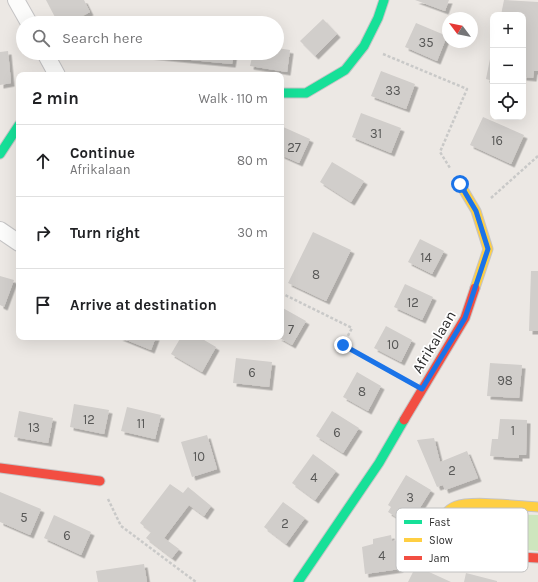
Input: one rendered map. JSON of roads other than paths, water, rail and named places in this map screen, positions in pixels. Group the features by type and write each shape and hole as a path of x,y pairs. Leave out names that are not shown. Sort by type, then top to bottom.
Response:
{"street":[{"path":"16,0 25,16"},
{"path":"284,93 306,93 345,70 364,46 378,18 384,0"},
{"path":"49,60 55,72"},
{"path":"0,154 16,130"},
{"name":"Afrikalaan","path":"298,582 379,463 465,318 488,249 476,211 460,184"},
{"path":"0,230 16,241"},
{"path":"0,468 100,481"},
{"path":"451,508 459,505 511,505 538,507"},
{"path":"528,557 538,558"}]}
